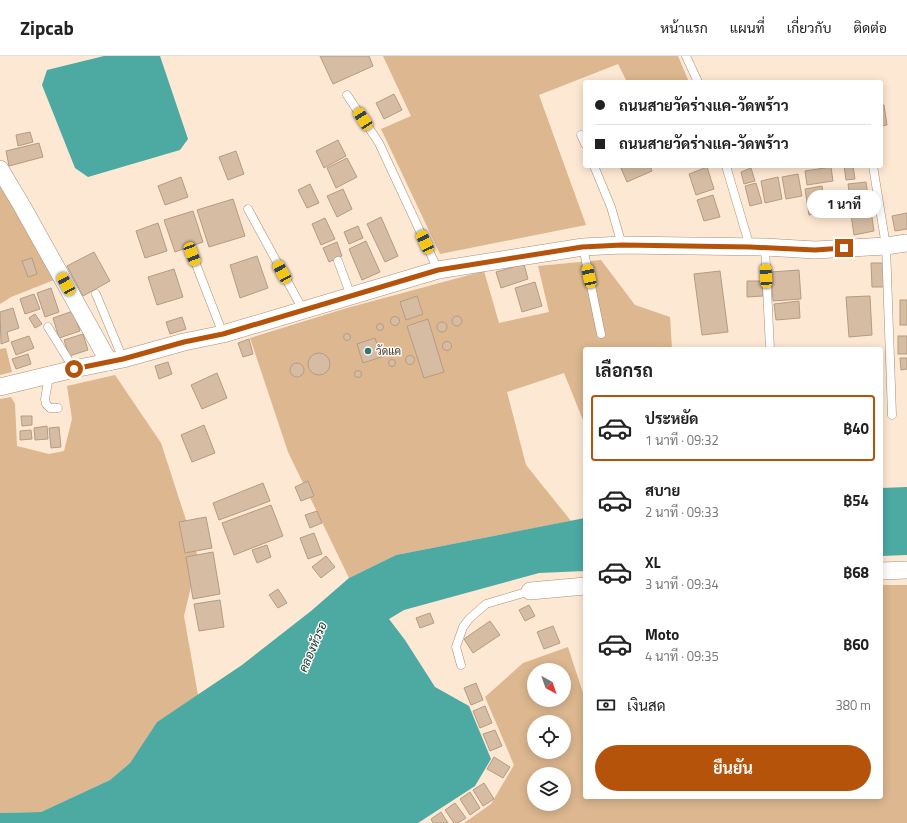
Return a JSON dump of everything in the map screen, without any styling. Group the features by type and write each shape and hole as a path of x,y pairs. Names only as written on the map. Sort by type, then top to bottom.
{"street":[{"path":"1,172 116,360"},
{"path":"0,387 116,360 184,342 223,334 438,270 582,247 622,245 757,247 815,250 886,246 907,243"},
{"path":"883,570 907,570"},
{"path":"530,591 583,586"}],"lane":[{"path":"686,56 697,80"},
{"path":"347,95 379,144 438,270"},
{"path":"581,135 583,140"},
{"path":"595,168 611,207 622,245"},
{"path":"727,168 757,247 770,347"},
{"path":"873,168 886,246 892,415"},
{"path":"248,209 303,310"},
{"path":"582,247 601,334"},
{"path":"192,254 223,334"},
{"path":"338,261 351,296"},
{"path":"96,294 116,360"},
{"path":"48,327 74,369"},
{"path":"48,376 45,399 46,404 50,408 58,408"},
{"path":"461,664 456,647 463,627 469,619 486,604 530,591"}],"shaded area":[{"path":"383,56 678,56 688,80 626,80 618,64 539,95 586,225 440,254 381,129 411,116"},
{"path":"0,182 54,280 11,297 0,304"},
{"path":"601,260 635,305 670,317 672,347 583,347 583,420 564,373 507,392 526,465 571,521 396,555 349,578 288,452 250,338 347,308 484,271 499,323 549,312 538,266"},
{"path":"6,348 12,372 0,375 0,349"},
{"path":"115,375 161,443 198,557 184,616 198,695 157,722 130,763 110,780 41,812 0,813 0,399 11,397 15,404 17,446 49,454 64,451 72,419 67,386"},
{"path":"883,585 907,585 907,823 464,823 491,804 514,765 485,697 523,663 568,647 583,693 583,799 883,799"}],"water":[{"path":"104,56 160,56 188,139 180,150 88,177 75,168 42,85 47,70"},
{"path":"907,487 907,555 883,556 883,488"},
{"name":"คลองหัวรอ","path":"583,518 583,571 539,573 404,610 389,619 405,640 435,687 469,706 491,759 475,786 418,823 0,823 0,813 41,812 110,780 130,763 157,722 242,665 311,611 349,578 396,555"}],"building":[{"path":"320,56 369,56 373,66 333,84"},
{"path":"394,94 402,110 384,119 376,103"},
{"path":"883,105 884,105 887,125 883,126"},
{"path":"30,132 33,142 18,146 16,135"},
{"path":"338,140 346,156 324,168 316,151"},
{"path":"39,143 43,157 9,166 6,151"},
{"path":"236,151 244,174 228,180 219,157"},
{"path":"347,158 357,177 336,188 327,168"},
{"path":"621,168 651,168 652,171 627,182"},
{"path":"707,168 714,189 696,195 689,174"},
{"path":"751,168 755,181 744,184 741,172"},
{"path":"831,168 833,181 807,185 805,171"},
{"path":"844,168 853,168 855,179 846,180"},
{"path":"798,174 802,196 786,199 782,177"},
{"path":"181,177 188,197 165,205 158,186"},
{"path":"778,177 782,199 765,203 761,181"},
{"path":"866,182 868,195 850,198 848,184"},
{"path":"756,183 762,203 750,206 745,186"},
{"path":"310,184 319,203 307,208 298,190"},
{"path":"822,186 826,212 809,215 805,189"},
{"path":"343,189 352,209 337,217 327,196"},
{"path":"713,195 720,217 704,221 697,200"},
{"path":"869,198 874,231 854,235 849,202"},
{"path":"233,199 245,236 209,247 197,210"},
{"path":"193,211 203,242 175,252 164,220"},
{"path":"907,213 907,229 895,231 892,216"},
{"path":"381,217 398,256 385,262 367,224"},
{"path":"325,218 335,239 321,245 312,224"},
{"path":"158,223 167,251 145,258 136,231"},
{"path":"358,226 363,238 349,244 344,232"},
{"path":"366,241 380,272 362,280 349,249"},
{"path":"337,242 342,256 329,262 323,248"},
{"path":"94,252 110,281 83,296 67,266"},
{"path":"257,256 268,288 240,298 230,265"},
{"path":"32,258 37,274 28,277 22,261"},
{"path":"871,263 883,263 884,287 872,287"},
{"path":"524,264 528,279 501,288 496,272"},
{"path":"174,269 183,297 157,305 148,277"},
{"path":"799,270 801,299 773,301 771,272"},
{"path":"720,271 728,332 702,335 694,274"},
{"path":"747,281 763,281 763,296 747,297"},
{"path":"535,282 542,306 522,312 515,288"},
{"path":"51,288 59,312 45,317 37,293"},
{"path":"34,294 40,309 25,314 20,299"},
{"path":"417,296 423,314 406,320 400,302"},
{"path":"870,296 872,335 849,337 846,297"},
{"path":"900,300 907,300 907,325 900,325"},
{"path":"799,301 800,318 776,320 774,304"},
{"path":"13,308 19,328 7,332 9,341 1,344 0,312"},
{"path":"73,311 80,331 59,338 53,318"},
{"path":"35,314 42,324 35,328 29,318"},
{"path":"455,316 459,316 461,317 461,325 455,326 452,323 452,319"},
{"path":"182,317 186,329 170,334 166,322"},
{"path":"393,317 397,317 399,321 397,325 393,325 391,323 391,319"},
{"path":"428,319 444,372 424,378 407,326"},
{"path":"440,322 444,322 446,323 446,331 440,332 437,329 437,325"},
{"path":"380,324 383,327 380,330 377,327"},
{"path":"83,334 88,350 69,356 64,340"},
{"path":"347,334 350,337 347,340 344,337"},
{"path":"29,336 34,348 16,355 11,342"},
{"path":"898,336 907,336 907,354 898,354"},
{"path":"375,338 381,357 363,363 357,344"},
{"path":"249,339 253,354 243,357 238,343"},
{"path":"445,342 449,342 451,346 449,350 445,350 443,348 443,344"},
{"path":"319,353 327,356 330,364 327,372 319,375 311,372 308,364 311,356"},
{"path":"28,354 31,364 16,369 12,359"},
{"path":"408,356 412,356 414,360 412,364 408,364 406,362 406,358"},
{"path":"900,358 907,358 907,369 901,370"},
{"path":"392,360 395,363 392,366 389,363"},
{"path":"168,362 172,374 159,379 155,366"},
{"path":"294,363 300,363 304,367 304,373 300,377 294,377 290,373 290,367"},
{"path":"358,371 361,374 358,377 355,374"},
{"path":"217,373 227,398 202,409 191,385"},
{"path":"21,416 32,416 32,425 22,426"},
{"path":"204,425 215,453 192,462 181,435"},
{"path":"47,426 48,439 35,440 34,428"},
{"path":"59,427 61,447 51,448 49,428"},
{"path":"31,430 32,439 20,440 20,431"},
{"path":"308,481 314,496 301,501 295,487"},
{"path":"263,483 270,501 219,520 213,503"},
{"path":"271,505 283,536 234,555 222,523"},
{"path":"317,511 322,523 310,528 305,515"},
{"path":"206,517 212,548 185,553 179,522"},
{"path":"314,533 322,554 308,559 300,538"},
{"path":"267,545 271,557 257,563 252,550"},
{"path":"213,552 220,594 193,599 186,557"},
{"path":"326,556 335,567 321,578 312,567"},
{"path":"278,589 287,603 278,608 269,595"},
{"path":"220,600 224,627 199,631 194,604"},
{"path":"529,605 535,616 525,621 519,610"},
{"path":"430,613 434,623 420,628 416,618"},
{"path":"490,621 500,635 473,653 464,639"},
{"path":"553,626 560,643 544,649 537,632"},
{"path":"476,683 483,700 471,705 464,688"},
{"path":"485,706 492,723 480,728 473,711"},
{"path":"495,730 502,746 490,751 483,734"},
{"path":"494,757 510,767 503,778 487,769"},
{"path":"484,783 494,799 483,806 473,790"},
{"path":"470,792 480,808 470,815 460,799"},
{"path":"455,803 466,818 458,823 454,823 445,810"},
{"path":"441,812 448,823 433,823 431,819"}],"place":[{"name":"วัดแค","path":"368,351"}],"route":[{"path":"74,369 123,359 184,342 223,334 438,270 582,247 622,245 750,247 815,250 844,248"}]}
